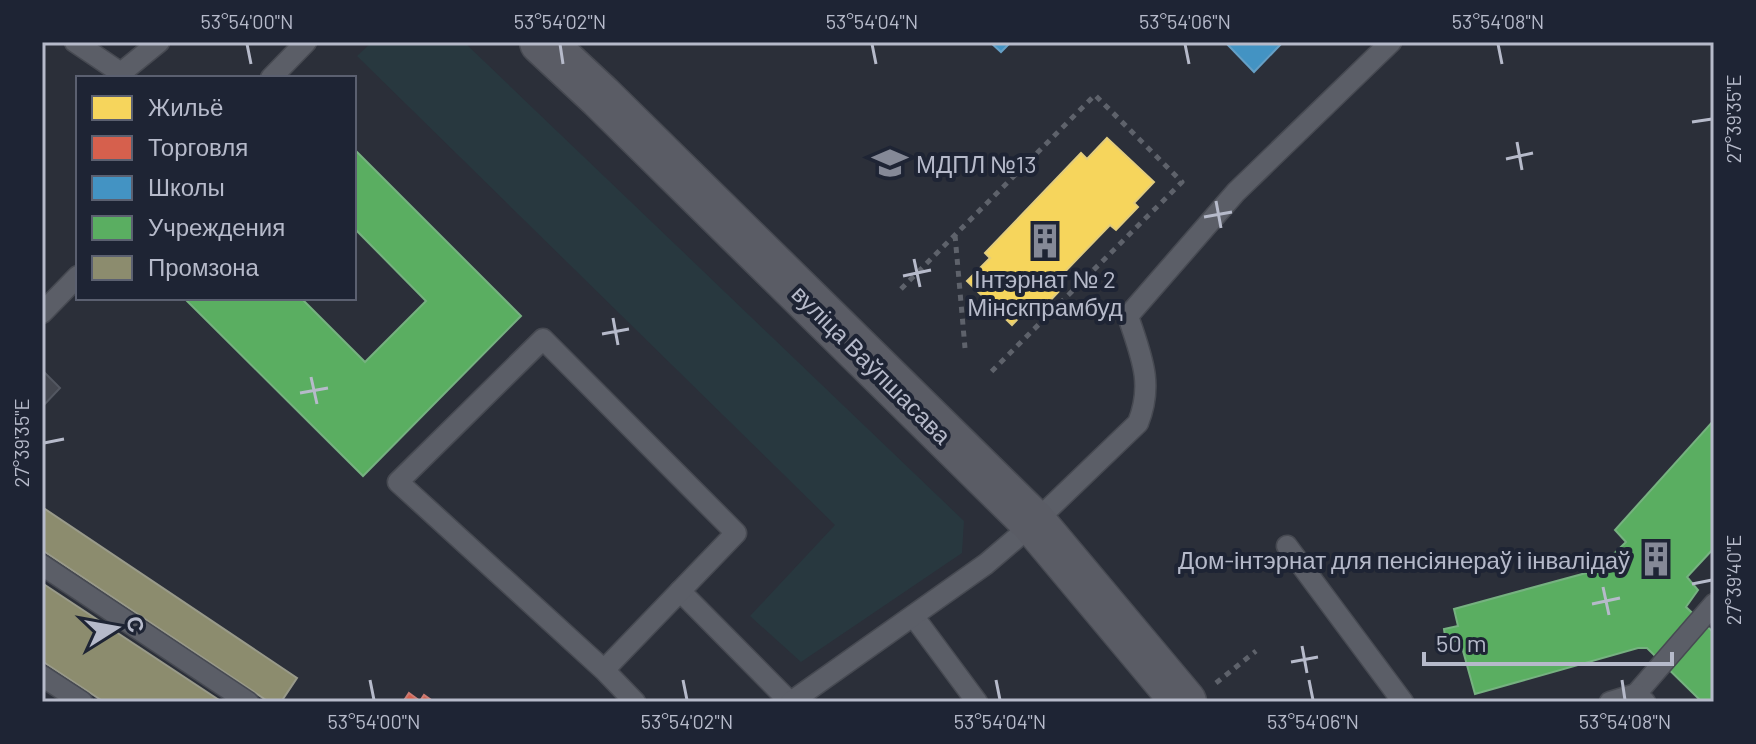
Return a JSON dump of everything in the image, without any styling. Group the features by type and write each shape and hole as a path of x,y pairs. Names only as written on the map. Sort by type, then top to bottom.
{"main road":[{"name":"вуліца Ваўпшасава","path":"542,42 1034,523 1199,694"}],"lane":[{"path":"75,42 121,73 158,42"},
{"path":"273,76 306,42"},
{"path":"680,591 791,702 986,564 1034,523 1138,423 1147,401 1144,365 1128,316 1236,192 1391,42"},
{"path":"42,313 76,278"},
{"path":"604,670 736,533 543,339 398,482 635,702"},
{"path":"1287,546 1403,702"},
{"path":"42,565 248,702"},
{"path":"1610,702 1640,698 1714,604"},
{"path":"914,617 977,702"},
{"path":"42,676 82,702"}],"path":[{"path":"901,289 1095,95 1182,182 991,372"},
{"path":"955,235 965,348"},
{"path":"1199,694 1256,651"}],"shaded area":[{"path":"372,42 464,42 964,521 962,553 801,662 750,616 835,525 357,56"}],"building: Жильё":[{"name":"Інтэрнат № 2 Мінскпрамбуд","path":"1107,138 1154,182 1134,203 1138,207 1116,230 1110,225 1055,282 1062,288 1043,308 1035,301 1012,325 967,281 990,258 985,253 1081,153 1087,159"}],"building: Торговля":[{"path":"409,693 420,701 424,695 434,702 403,702"}],"building: Школы":[{"path":"990,42 1011,42 1001,52"},
{"path":"1225,42 1283,42 1254,72"}],"building: Учреждения":[{"path":"356,151 521,316 363,476 186,300 303,300 365,362 426,301 356,230"},
{"name":"Дом-інтэрнат для пенсіянераў і інвалідаў","path":"1714,420 1714,548 1687,577 1698,590 1686,607 1714,633 1714,702 1702,702 1647,648 1475,694 1460,640 1446,643 1444,629 1458,626 1454,609 1597,570 1626,542 1615,530"}],"building: Промзона":[{"path":"42,507 297,678 281,702 269,702 42,550"},
{"path":"42,583 222,702 104,702 42,661"}],"building: Прочее":[{"path":"42,370 60,388 42,407"}],"place":[{"name":"МДПЛ №13","path":"890,163"},
{"name":"Інтэрнат № 2 Мінскпрамбуд","path":"1045,241"},
{"name":"Дом-інтэрнат для пенсіянераў і інвалідаў","path":"1656,559"}]}
